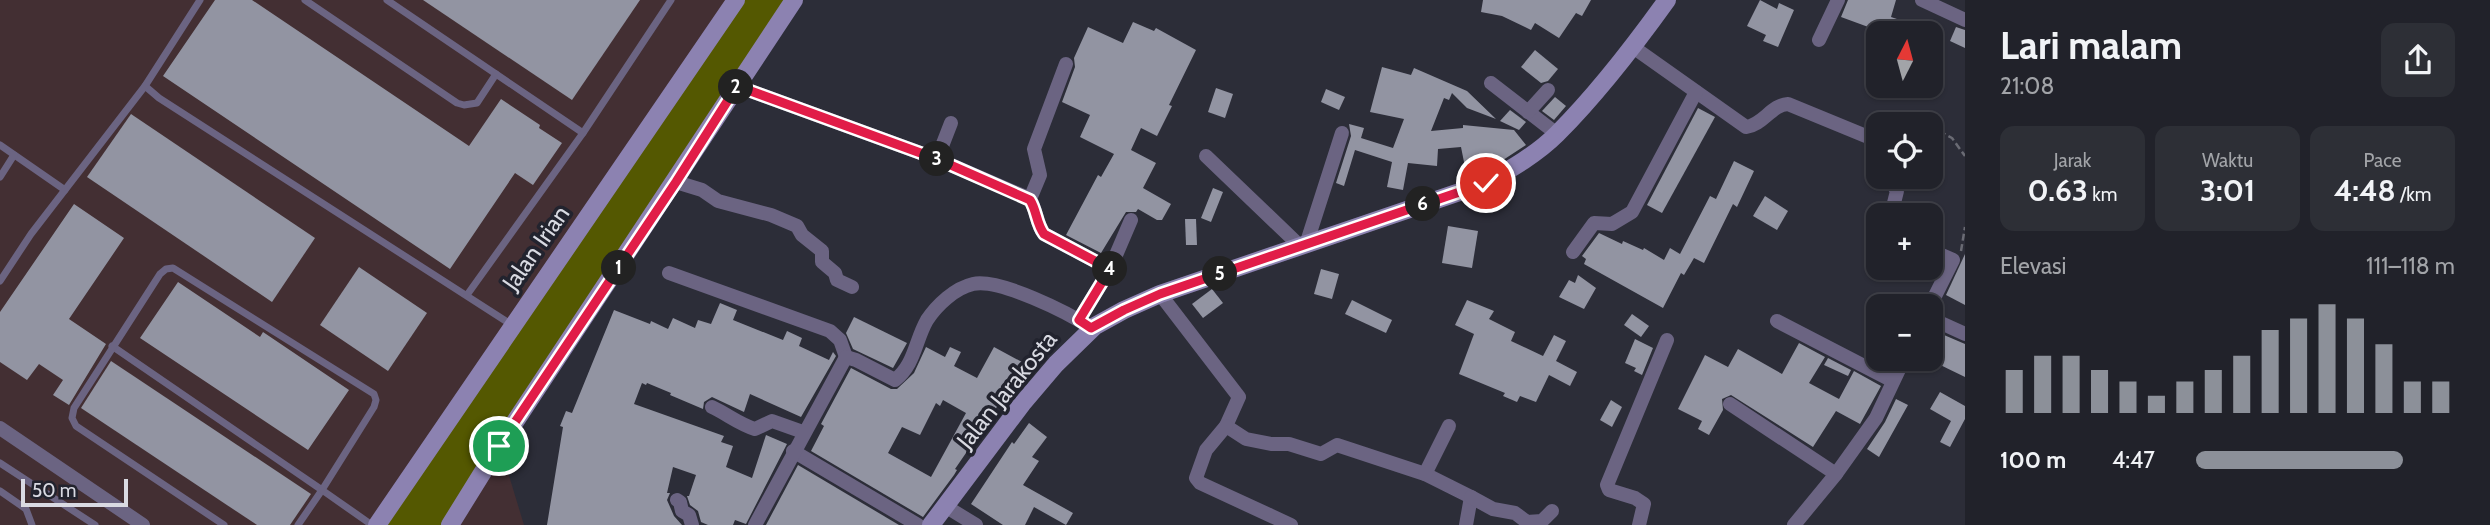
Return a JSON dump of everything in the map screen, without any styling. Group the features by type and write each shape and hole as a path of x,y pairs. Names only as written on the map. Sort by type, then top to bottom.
{"street":[{"name":"Jalan Irian","path":"375,525 736,0"},
{"path":"450,525 499,446 794,0"},
{"name":"Jalan Jarakosta","path":"931,525 1085,324 1160,294 1486,183 1516,166 1557,134 1633,47 1667,0"},
{"path":"1819,40 1838,0"},
{"path":"1922,0 1965,20"},
{"path":"1633,47 1746,127 1753,125 1780,104 1788,104 1866,136"},
{"path":"1030,200 1040,175 1034,149 1066,64"},
{"path":"1491,83 1557,134"},
{"path":"737,86 937,159 1030,200 1036,208 1038,225 1044,234 1110,269"},
{"path":"1528,112 1548,90"},
{"path":"1573,252 1594,223 1612,224 1632,212 1696,92"},
{"path":"937,159 951,123"},
{"path":"1206,156 1303,246 1342,133"},
{"path":"676,182 702,190 718,201 771,215 797,226 806,240 821,251 822,262 835,273 837,281 852,287"},
{"path":"846,357 895,380 908,368 918,337 934,311 950,296 972,284 989,283 1014,291 1085,324 1131,220"},
{"path":"1936,294 1953,260 1943,256"},
{"path":"669,273 830,331 840,340 846,357 803,432 766,508 759,513 755,525"},
{"path":"1160,294 1239,397 1226,426 1206,450 1197,474 1198,480 1291,525"},
{"path":"1777,321 1893,382"},
{"path":"1943,324 1965,334"},
{"path":"1639,525 1644,504 1635,498 1609,490 1607,485 1667,340"},
{"path":"1794,525 1836,474 1876,418 1898,371"},
{"path":"1730,404 1836,474"},
{"path":"712,407 731,416 741,425 755,429 772,421 803,432"},
{"path":"1226,426 1246,439 1270,444 1289,444 1321,454 1337,445 1425,474 1493,509 1517,514 1527,522 1542,521 1552,511"},
{"path":"1425,474 1449,426"},
{"path":"0,428 144,525"},
{"path":"793,451 918,525"},
{"path":"1466,525 1471,497"},
{"path":"677,500 682,511 689,515 692,525"},
{"path":"945,506 976,525"}],"lane":[{"path":"0,281 65,190 145,86 201,0"},
{"path":"305,0 457,103 477,103 496,74"},
{"path":"387,0 583,133"},
{"path":"467,295 583,133 671,0"},
{"path":"145,86 159,98 512,326"},
{"path":"0,145 65,190"},
{"path":"0,177 14,155"},
{"path":"224,525 76,426 72,418 74,408 112,345 160,274 173,268 374,394 374,407 298,525"},
{"path":"112,345 375,525"},
{"path":"0,463 96,525"},
{"path":"0,491 26,509 32,525"}],"path":[{"path":"1943,133 1952,138 1965,156"},
{"path":"1953,260 1963,248 1965,227"}],"shaded area":[{"path":"0,0 802,0 500,446 524,525 0,525"},
{"path":"736,0 794,0 450,525 377,525"}],"building":[{"path":"215,0 252,0 469,146 501,99 562,143 533,185 515,173 450,269 163,76"},
{"path":"423,0 640,0 572,100"},
{"path":"1483,0 1591,0 1582,16 1576,13 1559,38 1535,23 1531,30 1502,16 1481,12"},
{"path":"1760,0 1777,9 1779,3 1794,10 1778,47 1763,41 1766,35 1747,26"},
{"path":"1848,0 1896,0 1891,17 1903,21 1866,21 1866,26 1841,17"},
{"path":"1133,22 1154,31 1156,28 1196,50 1157,136 1141,128 1131,150 1156,163 1143,188 1171,204 1162,220 1138,209 1136,212 1126,212 1101,253 1066,235 1098,175 1101,177 1114,154 1080,137 1090,115 1062,102 1075,67 1074,58 1088,27 1123,43"},
{"path":"1956,27 1965,30 1965,48 1950,41"},
{"path":"1535,50 1558,69 1548,81 1541,83 1521,67"},
{"path":"1382,67 1411,75 1414,68 1467,91 1496,119 1467,108 1452,93 1449,100 1444,98 1431,131 1463,128 1463,125 1514,130 1526,145 1500,162 1465,167 1461,147 1438,149 1437,166 1408,163 1403,190 1387,187 1392,162 1355,150 1344,186 1336,183 1351,136 1349,124 1364,128 1361,138 1393,148 1404,119 1370,112"},
{"path":"1216,88 1233,94 1225,118 1208,112"},
{"path":"1326,89 1345,97 1339,110 1321,102"},
{"path":"1555,97 1566,106 1554,120 1542,111"},
{"path":"1698,108 1715,117 1662,213 1647,205"},
{"path":"1510,110 1526,122 1519,130 1500,121"},
{"path":"131,114 315,238 272,302 87,177"},
{"path":"1734,161 1754,171 1737,207 1733,204 1704,263 1694,258 1684,275 1681,273 1663,308 1584,264 1586,259 1582,256 1599,233 1622,244 1623,241 1643,250 1644,248 1664,260 1670,248 1680,254 1710,196 1716,199"},
{"path":"1213,188 1223,192 1211,222 1201,218"},
{"path":"1765,196 1788,211 1777,230 1753,216"},
{"path":"74,204 124,238 69,319 106,344 69,405 53,395 63,380 39,364 27,380 0,362 0,312"},
{"path":"1185,219 1196,219 1197,245 1186,245"},
{"path":"1448,226 1478,231 1472,268 1442,263"},
{"path":"1965,254 1965,305 1946,295"},
{"path":"359,267 427,313 388,371 320,325"},
{"path":"1321,269 1339,274 1332,299 1314,294"},
{"path":"1578,275 1596,288 1584,309 1559,297 1569,280 1575,283"},
{"path":"178,282 260,337 263,332 349,390 308,450 140,338"},
{"path":"1212,289 1223,303 1203,318 1192,304"},
{"path":"1352,300 1392,320 1386,333 1345,314"},
{"path":"1467,300 1494,311 1489,319 1515,332 1511,341 1543,356 1554,335 1566,341 1556,361 1577,372 1570,386 1549,375 1536,402 1520,396 1517,402 1503,396 1505,393 1459,374 1474,334 1455,325"},
{"path":"720,303 737,310 733,320 783,340 787,331 802,338 799,346 829,360 833,352 836,356 801,417 750,394 744,412 712,397 704,402 703,409 670,395 671,393 642,383 634,404 724,436 721,442 733,446 726,467 752,478 766,435 787,444 746,524 735,520 733,525 708,525 701,522 698,511 690,505 687,496 696,475 673,467 667,500 674,516 682,525 547,525 563,427 560,426 566,411 572,413 614,310 668,329 673,318 695,328 698,320 711,324"},
{"path":"1632,314 1649,326 1641,337 1624,325"},
{"path":"854,317 907,343 893,368 853,349 846,333"},
{"path":"1943,335 1965,344 1965,377 1943,366"},
{"path":"1635,339 1653,348 1642,375 1634,371 1636,368 1625,363"},
{"path":"1799,343 1825,357 1809,383 1839,399 1854,371 1881,386 1860,424 1836,411 1813,447 1731,395 1722,399 1723,410 1709,435 1698,429 1702,421 1678,409 1705,355 1728,367 1738,349 1782,374"},
{"path":"926,347 945,357 950,347 961,352 954,366 977,378 994,347 1033,368 1028,377 1021,374 1015,388 1010,385 980,435 955,469 957,470 954,475 923,517 811,451 824,426 821,424 851,368 891,389 897,389 914,373","holes":["943,400 966,413 931,477 888,453 902,427 920,435 936,403 940,406"]},
{"path":"1828,358 1851,370 1848,376 1824,365"},
{"path":"111,361 311,494 290,525 257,525 81,408"},
{"path":"1940,392 1965,406 1965,419 1950,447 1940,442 1951,421 1930,409"},
{"path":"1896,399 1908,405 1879,457 1867,449"},
{"path":"1611,400 1622,407 1612,427 1600,420"},
{"path":"1029,423 1047,437 1032,457 1039,461 1023,485 1073,513 1066,525 1034,507 1025,525 1003,525 971,504 1012,442 1014,444"},
{"path":"798,465 899,525 766,525"}],"route":[{"path":"499,446 737,86 937,159 1030,200 1036,208 1038,225 1044,234 1110,269 1079,320 1091,328 1160,294 1486,183"}]}
